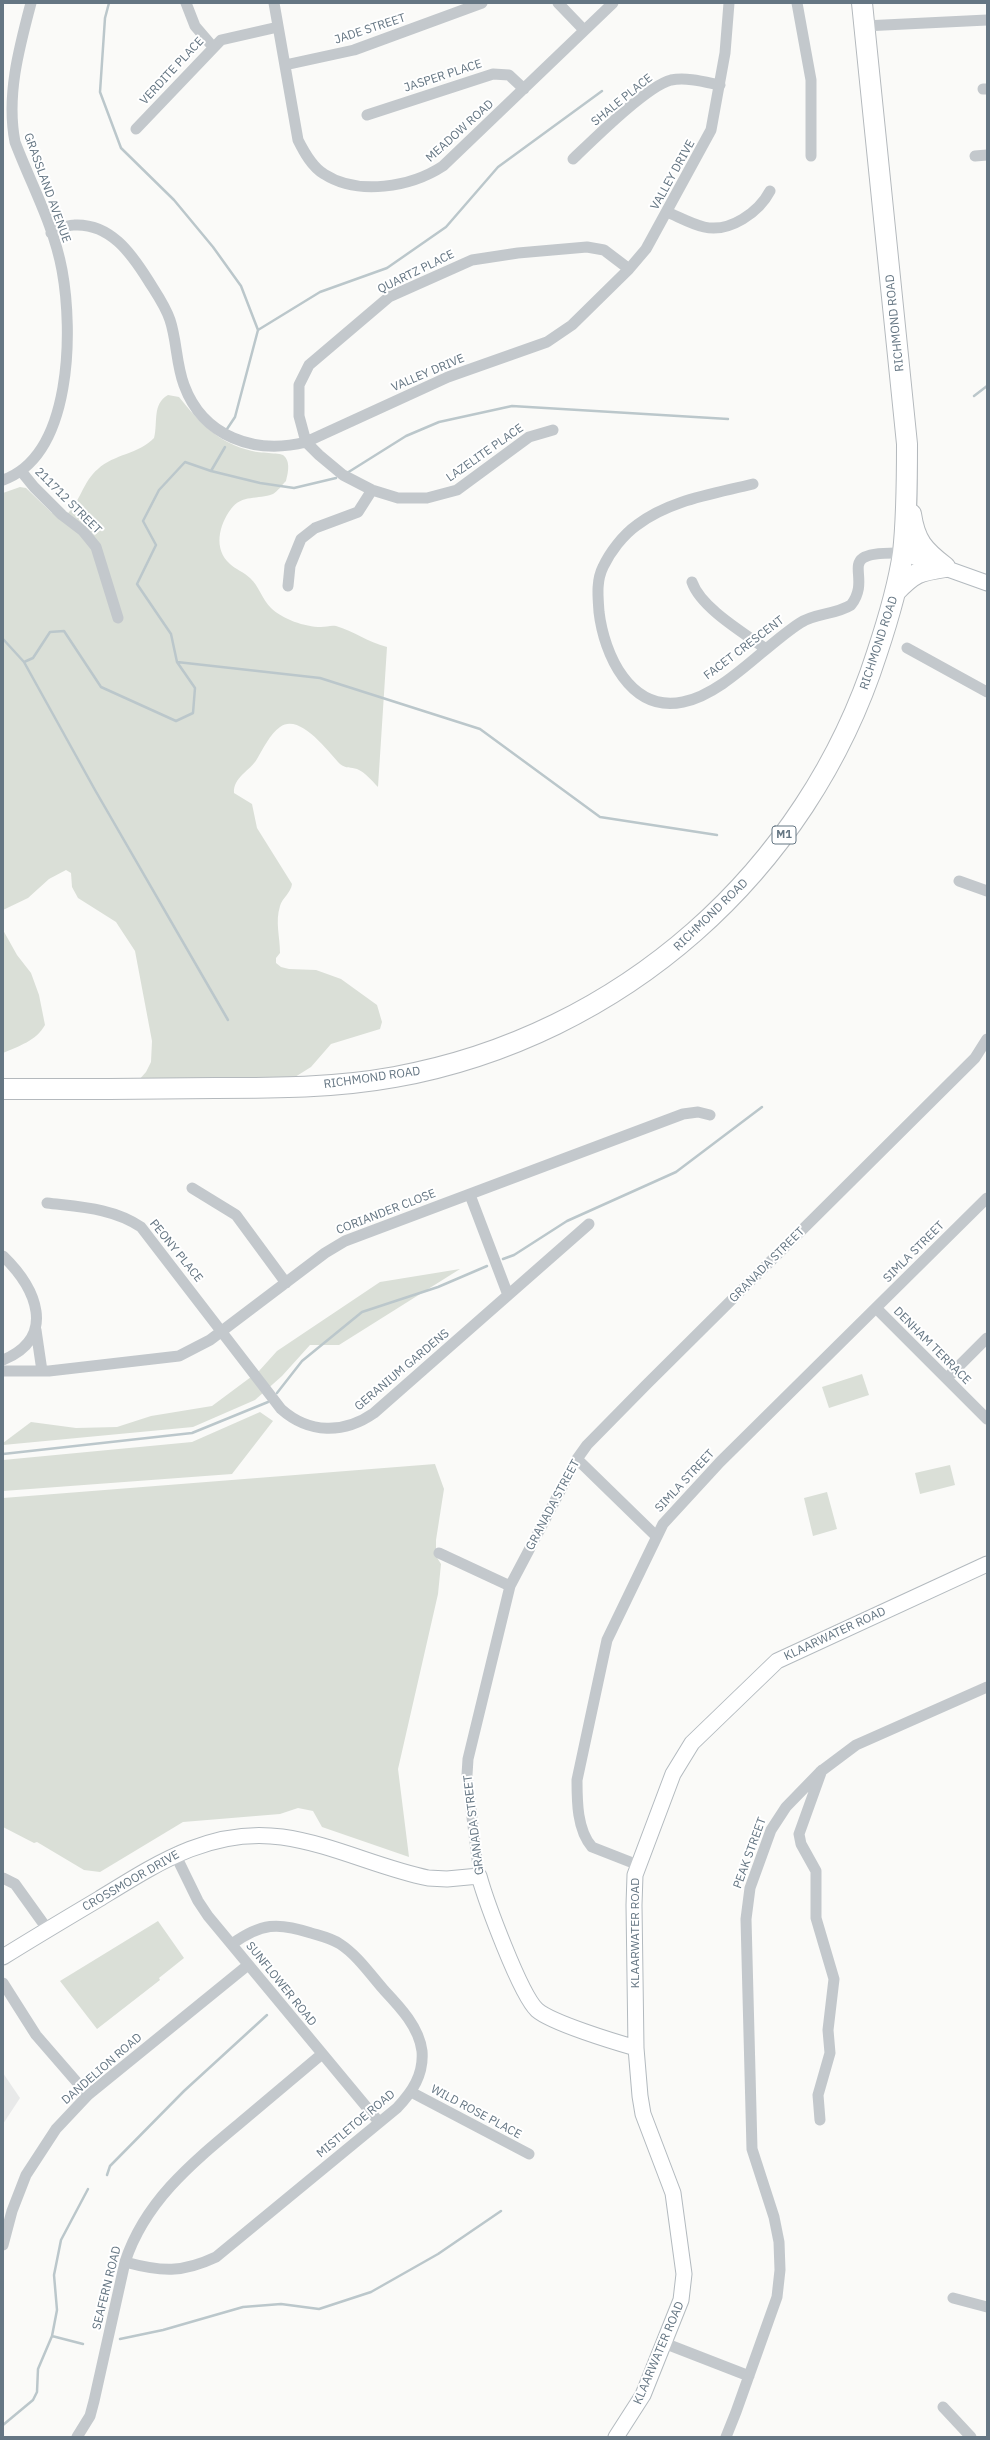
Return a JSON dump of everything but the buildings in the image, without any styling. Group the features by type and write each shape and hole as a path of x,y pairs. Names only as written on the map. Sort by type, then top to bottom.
{"highway":[{"name":"RICHMOND ROAD","path":"3,1089 309,1087 394,1078 458,1063 495,1050 564,1022 615,993 677,948 740,889 783,837 826,770 850,724 870,674 895,592 903,553 908,484 907,444 862,3"},
{"path":"908,484 914,532 925,550 945,566"},
{"path":"895,592 911,576 923,570 945,566"}],"street":[{"name":"GRASSLAND AVENUE","path":"3,480 21,471 41,449 50,434 61,405 63,388 66,308 62,270 51,233 15,142 12,129 12,94 17,61 31,3"},
{"path":"186,3 195,26 213,47"},
{"name":"MEADOW ROAD","path":"274,3 298,140 302,148 323,174 346,184 376,186 403,183 431,174 455,156 613,3"},
{"name":"JADE STREET","path":"286,65 354,50 482,3"},
{"path":"558,3 584,30"},
{"name":"VALLEY DRIVE","path":"51,233 74,225 94,228 116,238 127,249 164,306 170,319 184,384 195,408 220,431 244,442 261,446 288,446 306,442 448,377 547,342 572,325 629,269 646,249 709,135 715,115 720,85 728,30 729,3"},
{"path":"797,3 810,80 811,156"},
{"path":"864,26 987,20"},
{"name":"VERDITE PLACE","path":"136,129 213,47 226,38 278,27"},
{"name":"JASPER PLACE","path":"367,115 493,74 509,75 524,89"},
{"name":"SHALE PLACE","path":"573,159 655,87 672,80 686,79 720,85"},
{"path":"975,156 987,155"},
{"path":"667,212 704,227 723,226 738,221 758,208 770,191"},
{"name":"QUARTZ PLACE","path":"306,442 297,398 303,372 322,352 389,297 472,260 518,253 595,248 613,255 629,269"},
{"name":"LAZELITE PLACE","path":"306,442 343,475 372,490 398,498 415,499 448,494 457,490 529,437 553,430"},
{"name":"211712 STREET","path":"21,471 34,487 62,515 83,531 96,547 118,618"},
{"name":"FACET CRESCENT","path":"753,484 684,501 656,512 636,525 622,540 603,567 597,593 601,628 613,663 627,683 645,698 664,703 682,702 696,698 743,668 800,623 850,604 855,599 859,563 863,558 870,554 903,553"},
{"path":"288,586 290,566 302,539 315,528 358,512 372,490"},
{"path":"903,553 945,566 987,583"},
{"path":"692,582 700,596 728,621 766,649"},
{"path":"907,648 987,692"},
{"path":"960,881 987,891"},
{"name":"GRANADA STREET","path":"636,2048 607,2039 548,2016 537,2010 530,2001 494,1918 479,1876 468,1785 468,1760 510,1586 577,1459 587,1445 975,1058 986,1043"},
{"name":"CORIANDER CLOSE","path":"3,1371 42,1371 179,1356 202,1346 339,1244 683,1114 698,1112 710,1115"},
{"path":"192,1188 236,1215 286,1283"},
{"path":"470,1194 508,1295"},
{"name":"SIMLA STREET","path":"638,1865 592,1847 588,1842 584,1834 577,1800 577,1780 607,1640 656,1536 670,1514 720,1462 987,1198"},
{"name":"PEONY PLACE","path":"47,1203 121,1215 141,1227 223,1330"},
{"name":"GERANIUM GARDENS","path":"223,1330 274,1401 289,1416 315,1428 340,1429 364,1420 374,1412 589,1224"},
{"path":"3,1256 30,1290 36,1312 36,1330 42,1371"},
{"name":"DENHAM TERRACE","path":"876,1308 987,1419"},
{"path":"3,1360 20,1350 31,1340 36,1330"},
{"path":"947,1378 987,1338"},
{"path":"577,1459 656,1536"},
{"path":"439,1553 510,1586"},
{"name":"KLAARWATER ROAD","path":"616,2437 643,2395 681,2300 684,2274 674,2193 643,2114 636,2048 634,1889 638,1865 673,1774 682,1757 692,1743 768,1668 793,1652 987,1564"},
{"name":"PEAK STREET","path":"726,2437 777,2297 780,2270 779,2242 774,2217 752,2150 747,1902 771,1830 778,1817 822,1770 856,1745 987,1687"},
{"path":"820,2120 818,2095 830,2053 828,2030 834,1979 816,1918 816,1871 801,1844 799,1834 822,1770"},
{"name":"CROSSMOOR DRIVE","path":"3,1957 175,1854 218,1841 253,1837 281,1837 315,1844 428,1878 447,1879 479,1876"},
{"name":"SUNFLOWER ROAD","path":"175,1854 198,1901 248,1965 379,2122"},
{"path":"3,1878 15,1884 48,1930"},
{"name":"MISTLETOE ROAD","path":"125,2262 170,2270 195,2267 216,2257 397,2108 411,2092 422,2066 422,2053 417,2034 387,1994 347,1949 328,1938 290,1926 278,1925 254,1930 232,1944"},
{"name":"DANDELION ROAD","path":"3,2245 12,2211 26,2174 56,2129 88,2095 248,1965"},
{"path":"3,1983 36,2035 88,2095"},
{"path":"607,2039 626,2036 636,2021"},
{"name":"SEAFERN ROAD","path":"77,2437 90,2416 125,2262 132,2242 152,2209 166,2189 188,2166 322,2054"},
{"name":"WILD ROSE PLACE","path":"411,2092 529,2154"},
{"path":"953,2298 987,2307"},
{"path":"664,2343 749,2376"},
{"path":"943,2407 971,2437"}],"shaded area":[{"path":"168,395 179,397 202,423 229,443 252,451 283,455 287,460 288,474 286,481 277,491 267,496 240,501 235,504 227,515 223,522 220,537 221,551 225,558 232,566 250,578 256,585 265,601 281,616 308,626 336,626 387,647 378,787 360,770 344,767 340,764 305,729 296,725 288,724 276,730 257,759 239,778 234,787 234,793 252,804 257,828 292,884 290,890 281,903 279,912 278,923 280,953 276,958 276,963 281,967 289,969 316,970 341,979 377,1005 382,1022 380,1029 331,1044 311,1067 295,1077 138,1081 146,1072 151,1062 152,1041 135,951 116,922 78,898 72,887 71,873 66,870 49,879 28,898 3,910 3,493 20,487 26,488 52,513 66,515 75,504 93,474 98,469 111,460 134,451 154,438 156,414 160,403"},
{"path":"3,930 17,955 31,973 39,995 45,1025 32,1039 3,1053"},
{"path":"460,1269 339,1345 310,1345 282,1376 255,1400 193,1427 3,1445 3,1443 31,1422 76,1428 117,1427 151,1416 212,1406 259,1371 277,1351 380,1282"},
{"path":"862,1374 869,1395 829,1408 822,1387"},
{"path":"260,1412 273,1421 232,1474 3,1491 3,1460 192,1442"},
{"path":"435,1464 444,1489 436,1540 436,1556 441,1564 438,1594 398,1769 409,1857 322,1827 313,1811 298,1808 280,1814 183,1822 100,1872 84,1870 37,1842 34,1843 3,1827 3,1498"},
{"path":"950,1465 955,1485 920,1494 915,1473"},
{"path":"827,1492 837,1529 813,1536 804,1498"},
{"path":"158,1921 184,1958 159,1978 160,1980 97,2029 60,1981"},
{"path":"3,2073 20,2098 3,2124"}],"waterway":[{"path":"109,3 105,18 100,92 121,148 174,200 213,247 241,286 258,330 235,417 227,429"},
{"path":"258,330 320,292 387,268 446,227 498,167 602,91"},
{"path":"974,396 987,386"},
{"path":"347,473 406,436 439,422 512,406 728,419"},
{"path":"3,639 24,662 33,658 50,632 64,631 101,687 176,721 193,713 195,688 177,662 171,634 137,584 156,545 143,521 159,490 185,462 211,471 225,447"},
{"path":"211,471 260,483 294,488 336,478"},
{"path":"24,662 95,790 228,1020"},
{"path":"177,662 320,678 480,729 600,817 717,835"},
{"path":"503,1259 514,1255 567,1221 676,1172 762,1107"},
{"path":"277,1393 302,1361 362,1312 438,1287 487,1266"},
{"path":"3,1454 192,1433 268,1402"},
{"path":"107,2175 110,2166 184,2091 267,2015"},
{"path":"3,2425 33,2400 37,2392 38,2369 52,2336 57,2310 54,2275 61,2240 88,2189"},
{"path":"120,2339 163,2330 243,2307 281,2304 319,2309 371,2292 438,2254 501,2211"},
{"path":"52,2336 83,2344"}]}
